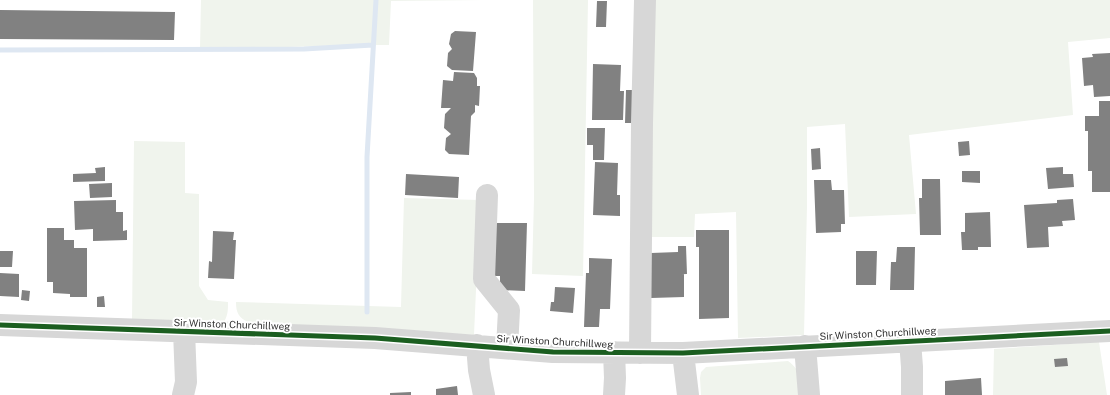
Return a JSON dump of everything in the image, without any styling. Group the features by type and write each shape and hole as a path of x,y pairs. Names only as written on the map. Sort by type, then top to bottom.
{"street":[{"path":"640,353 645,0"},
{"path":"488,195 484,279 509,310 507,348"},
{"name":"Sir Winston Churchillweg","path":"0,325 375,338 553,352 640,353 684,353 910,340 1110,331"},
{"path":"183,395 186,382 184,331"},
{"path":"910,340 912,395"},
{"path":"477,346 479,370 484,395"},
{"path":"805,346 809,395"},
{"path":"614,352 614,395"},
{"path":"684,353 688,395"}],"shaded area":[{"path":"201,0 485,0 391,1 389,45 200,49"},
{"path":"533,0 588,0 583,276 532,274 534,198"},
{"path":"644,0 1110,0 1110,38 1068,42 1073,115 909,135 916,214 849,217 845,124 807,127 804,335 738,338 736,212 695,214 694,237 649,237"},
{"path":"134,141 185,142 185,193 199,194 199,286 208,300 228,302 228,312 224,322 132,320"},
{"path":"404,198 480,200 474,335 249,323 239,315 236,302 401,307"},
{"path":"1099,342 1107,395 993,395 994,349"},
{"path":"788,361 796,368 798,372 800,395 701,395 701,372 706,367"}],"building":[{"path":"597,1 607,1 606,27 596,27"},
{"path":"0,10 175,12 174,40 0,39"},
{"path":"455,31 476,32 473,71 452,70 447,66 448,53 452,49 449,44 451,34"},
{"path":"1110,53 1110,96 1094,97 1093,85 1084,86 1082,58 1093,57 1092,54"},
{"path":"593,64 621,65 620,91 624,91 623,120 592,120"},
{"path":"454,72 474,73 477,78 477,86 480,86 479,106 475,105 475,112 471,116 469,155 449,154 445,150 446,138 451,134 444,128 445,114 451,108 441,108 443,80 453,81"},
{"path":"626,90 636,90 635,123 625,123"},
{"path":"1099,101 1110,101 1110,192 1092,192 1092,171 1088,171 1088,131 1085,131 1085,116 1099,116"},
{"path":"587,128 605,128 604,160 593,160 593,145 587,145"},
{"path":"969,141 970,155 959,156 958,142"},
{"path":"820,148 821,169 812,170 811,149"},
{"path":"595,162 618,163 617,195 620,195 620,216 593,215"},
{"path":"105,167 105,181 73,182 73,174 96,173 95,168"},
{"path":"1063,167 1063,174 1073,174 1074,187 1048,189 1046,168"},
{"path":"962,171 980,171 980,183 962,182"},
{"path":"406,174 459,177 458,198 405,195"},
{"path":"922,179 940,179 941,235 920,235 919,198 922,198"},
{"path":"814,180 831,180 832,190 844,190 845,224 841,224 841,232 816,233"},
{"path":"112,183 112,197 90,198 89,184"},
{"path":"1073,199 1075,220 1062,221 1063,226 1048,227 1049,247 1027,248 1024,205 1057,203 1057,200"},
{"path":"116,200 116,212 123,212 123,231 127,230 127,240 93,241 93,229 75,230 74,201"},
{"path":"990,212 991,247 978,247 978,250 962,250 961,232 965,232 965,213"},
{"path":"495,223 527,223 525,291 500,290 500,276 493,276"},
{"path":"47,228 64,228 64,240 74,240 74,248 87,248 87,297 70,297 70,294 53,293 53,282 47,282"},
{"path":"696,230 729,230 729,318 699,319 699,247 696,247"},
{"path":"213,231 234,232 233,240 236,240 234,279 208,278 209,261 212,262"},
{"path":"678,246 686,246 687,274 684,274 684,297 651,298 651,253 678,252"},
{"path":"897,247 915,247 914,290 890,290 891,262 896,262"},
{"path":"0,251 13,251 12,267 0,267"},
{"path":"856,251 877,251 876,285 856,285"},
{"path":"589,258 612,259 610,309 600,309 599,327 584,327 586,273 589,273"},
{"path":"0,273 19,274 19,297 0,296"},
{"path":"555,287 575,288 573,313 550,311 551,302 554,302"},
{"path":"22,290 30,291 29,301 21,300"},
{"path":"104,296 105,307 97,307 97,297"},
{"path":"1067,358 1068,366 1055,367 1054,359"},
{"path":"981,378 982,395 945,395 945,381"},
{"path":"457,386 458,395 436,395 436,389"},
{"path":"411,392 411,395 390,395 390,393"}],"waterway":[{"path":"367,312 367,157 376,0"},
{"path":"0,50 304,49 373,45"}],"cycle path":[{"path":"0,325 375,338 553,352 683,353 1110,331"}]}
